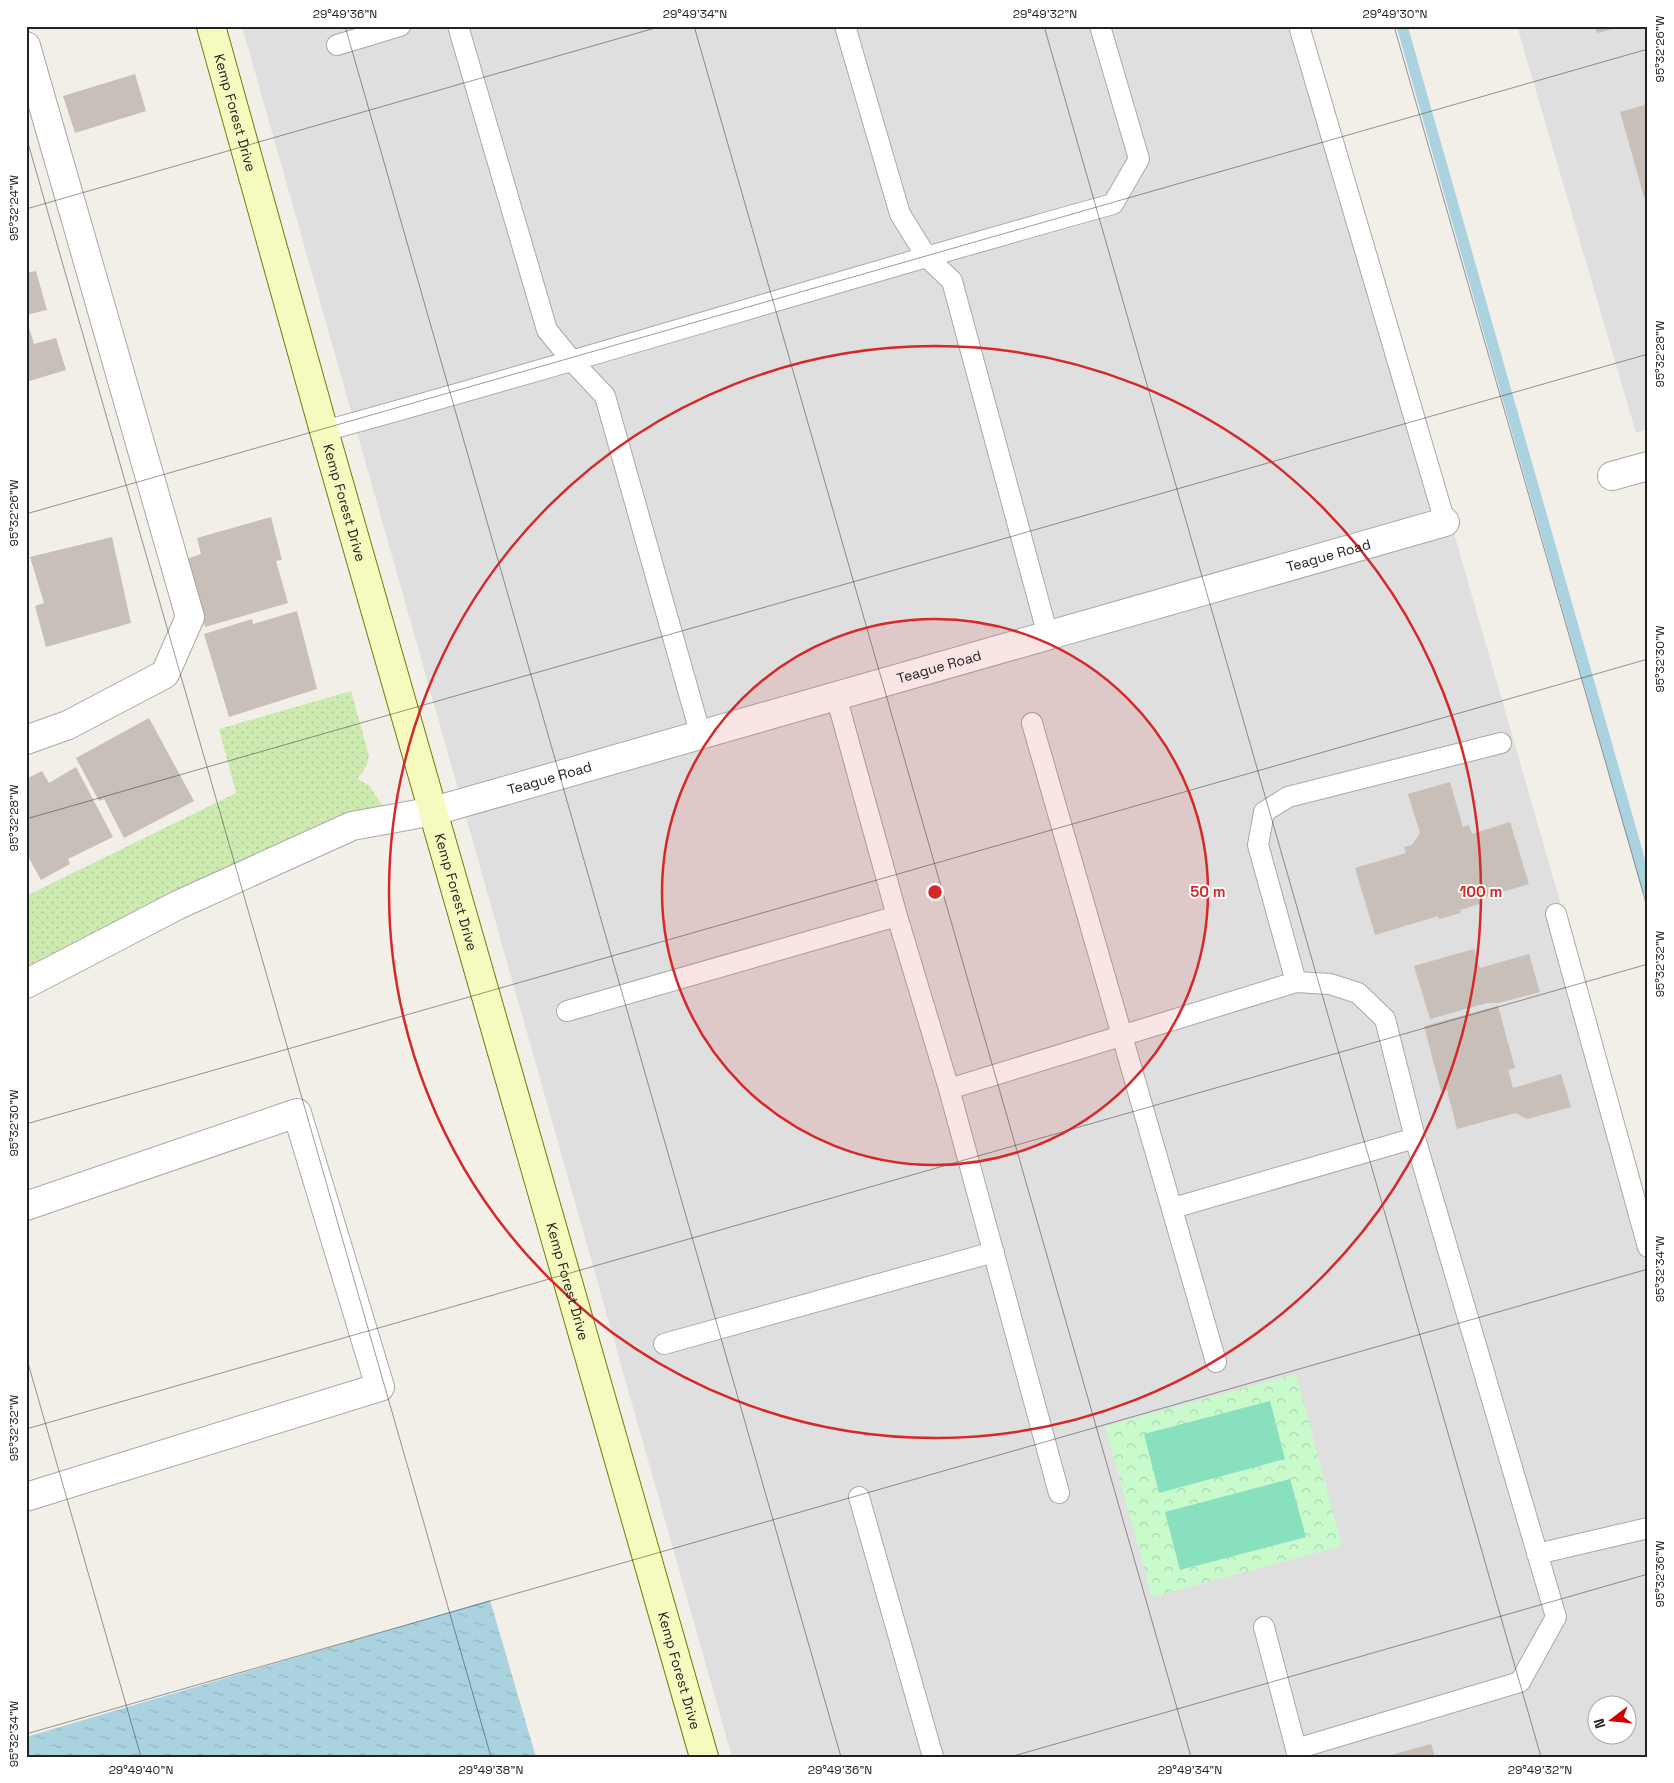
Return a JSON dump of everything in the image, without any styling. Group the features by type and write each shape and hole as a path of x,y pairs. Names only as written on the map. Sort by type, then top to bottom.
{"street":[{"name":"Kemp Forest Drive","path":"211,26 324,431 704,1757"},
{"path":"26,46 190,617 166,674 68,725 26,740"},
{"path":"1612,476 1648,466"},
{"name":"Teague Road","path":"26,984 178,905 352,826 434,811 1445,522"},
{"path":"26,1206 297,1113 380,1387 26,1497"}],"lane":[{"path":"336,45 400,26"},
{"path":"458,26 547,330 573,362 605,396 701,736"},
{"path":"845,26 900,214 926,256 952,282 1048,636"},
{"path":"324,431 573,362 926,256 1113,204 1139,159 1100,26"},
{"path":"1299,26 1445,522"},
{"path":"836,696 897,916 950,1089 1059,1494"},
{"path":"1032,723 1216,1362"},
{"path":"1296,982 1258,845 1264,812 1288,797 1501,743"},
{"path":"1556,914 1648,1247"},
{"path":"567,1011 897,916"},
{"path":"950,1089 1296,982 1330,984 1358,993 1386,1019 1415,1138 1556,1617 1520,1682 1297,1753 1264,1627"},
{"path":"1173,1208 1415,1138"},
{"path":"664,1344 994,1252"},
{"path":"859,1497 933,1757"},
{"path":"1537,1554 1648,1528"}],"shaded area":[{"path":"242,26 1308,26 1648,1207 1648,1757 732,1757"},
{"path":"1517,26 1648,26 1648,429 1636,433"}],"green space":[{"path":"351,691 369,756 365,769 357,779 369,785 391,819 26,984 26,896 236,793 219,729"},
{"path":"1296,1374 1342,1546 1152,1597 1105,1426"},
{"path":"1270,1401 1285,1459 1159,1493 1144,1434"},
{"path":"1290,1479 1306,1537 1180,1570 1165,1512"}],"water":[{"path":"490,1600 536,1757 26,1757 26,1737"}],"building":[{"path":"1595,26 1620,26 1620,27 1597,33"},
{"path":"135,74 146,111 75,133 63,96"},
{"path":"1648,104 1648,207 1647,207 1620,112"},
{"path":"36,271 47,310 26,315 26,273"},
{"path":"26,318 34,344 56,338 66,370 26,382"},
{"path":"271,517 282,560 276,561 288,603 205,627 184,560 201,554 197,538"},
{"path":"112,537 131,623 46,647 35,606 44,603 30,557"},
{"path":"297,611 317,689 229,717 204,634 252,619 253,624"},
{"path":"149,718 194,801 124,838 104,799 99,801 76,758"},
{"path":"76,767 113,837 68,859 70,864 41,880 26,853 26,779 42,771 49,783"},
{"path":"1450,782 1463,827 1469,825 1472,834 1510,822 1529,884 1481,898 1483,903 1460,910 1461,913 1439,919 1438,916 1375,935 1355,868 1406,853 1404,847 1412,845 1420,833 1408,794"},
{"path":"1474,949 1480,968 1529,954 1540,992 1498,1003 1487,1003 1430,1019 1414,966"},
{"path":"1498,1006 1515,1068 1508,1070 1513,1088 1561,1074 1571,1107 1527,1119 1516,1113 1457,1129 1447,1090 1441,1091 1424,1026"},
{"path":"1431,1744 1435,1757 1387,1757 1387,1756"}],"waterway":[{"path":"1402,26 1648,890"}]}
